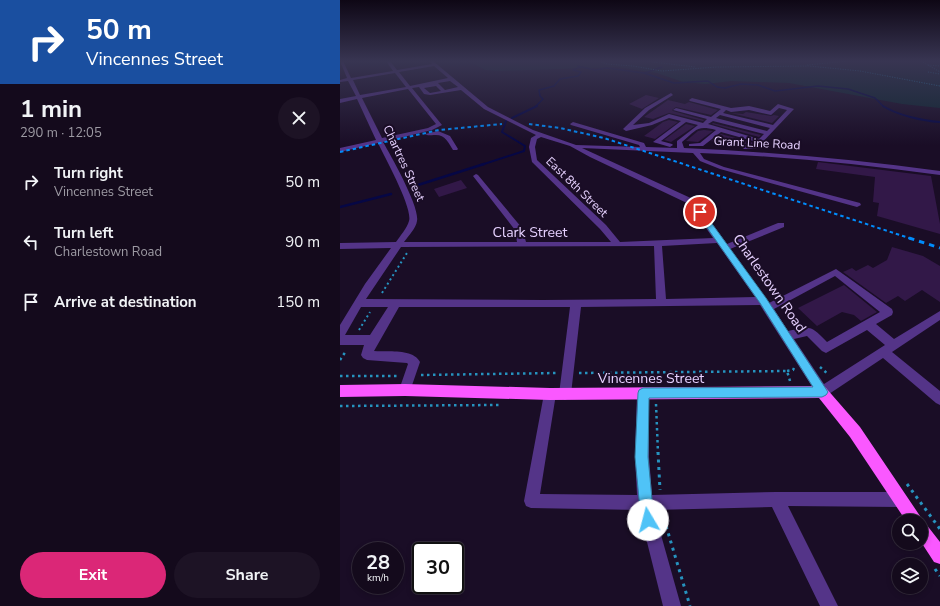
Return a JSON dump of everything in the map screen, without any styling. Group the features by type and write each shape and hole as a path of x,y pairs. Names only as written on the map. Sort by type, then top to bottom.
{"main road":[{"name":"Vincennes Street","path":"340,391 405,390 565,394 643,398 822,392"},
{"name":"Charlestown Road","path":"822,392 855,432 910,514"},
{"path":"928,540 940,556"}],"street":[{"name":"Chartres Street","path":"340,334 359,303 412,225 414,218 381,143 355,89"},
{"path":"340,101 398,89"},
{"path":"340,154 430,130 439,125 411,89"},
{"path":"444,91 454,89"},
{"path":"464,89 486,108 540,134"},
{"path":"615,137 647,109 671,94"},
{"path":"692,100 779,122"},
{"path":"686,104 774,127"},
{"path":"680,147 679,142 697,127 704,125 719,113 728,109 749,108 771,113 778,106 791,108 754,148 701,145 680,147 656,142 685,120"},
{"path":"676,110 768,133"},
{"path":"627,128 650,124 669,116 761,141"},
{"path":"573,124 642,144 643,149"},
{"path":"701,145 720,130"},
{"path":"340,150 434,133 442,133 448,137 455,149"},
{"name":"Charlestown Road","path":"540,134 572,145 592,156 689,200 694,204 787,336 822,392"},
{"name":"East 8th Street","path":"540,134 534,138 532,147 534,160 606,230 616,244"},
{"name":"Grant Line Road","path":"572,145 643,149 680,147 694,150 751,152 816,158 940,174"},
{"path":"694,150 702,160 722,168 857,205"},
{"path":"476,176 519,230 522,245"},
{"path":"725,248 781,225"},
{"name":"Clark Street","path":"340,246 616,244 719,240"},
{"path":"658,243 661,302"},
{"path":"359,303 661,302 765,304 836,272 888,312 826,348 809,331 787,336"},
{"path":"396,303 369,346 367,356 409,358 414,362 405,390"},
{"path":"565,394 576,303"},
{"path":"822,392 939,316"},
{"path":"868,324 888,348 940,399"},
{"path":"340,340 373,340"},
{"path":"550,394 530,502 645,503 776,499 886,498 900,500"},
{"path":"643,398 642,457 645,503 648,520 672,606"},
{"path":"776,499 829,606"}],"path":[{"path":"787,371 793,370 794,364"},
{"path":"643,398 662,403"}],"shaded area":[{"path":"823,89 940,89 940,108 902,104"}],"building":[{"path":"646,95 659,98 642,109 629,104"},
{"path":"668,100 685,104 689,102 718,110 711,115 676,107 672,110 704,120 703,121 669,113 653,119 644,117"},
{"path":"746,112 779,116 772,123 731,113 743,114"},
{"path":"669,120 678,122 655,139 644,136 663,122"},
{"path":"686,124 695,126 671,142 664,140"},
{"path":"712,124 761,135 759,137"},
{"path":"698,131 713,131 698,142 686,141"},
{"path":"721,134 754,143 743,144 727,139 721,144 711,141"},
{"path":"818,162 931,176 940,224 940,234 877,216 879,203 873,202 875,177 816,169"},
{"path":"461,180 467,188 439,197 434,189"},
{"path":"892,247 923,256 940,266 940,302 922,290 905,301 898,296 886,303 843,272 852,268 856,271 868,265 873,268 887,260"},
{"path":"844,285 877,312 861,321 854,315 842,312 817,326 798,308"}],"waterway":[{"path":"535,107 543,99 540,96 539,90 542,89"},
{"path":"770,89 775,91 790,89"},
{"path":"849,89 875,98 883,106"},
{"path":"883,106 910,117 940,122"},
{"path":"512,118 535,107"},
{"path":"481,165 524,151 525,146 502,132 506,121"},
{"path":"418,185 484,164"},
{"path":"340,207 391,194"}],"railway":[{"path":"340,152 439,130 502,124"},
{"path":"529,124 560,128 604,138 912,239"},
{"path":"909,238 940,248"}],"route":[{"path":"648,520 645,503 642,457 643,393 822,392 763,300 700,212"}]}
